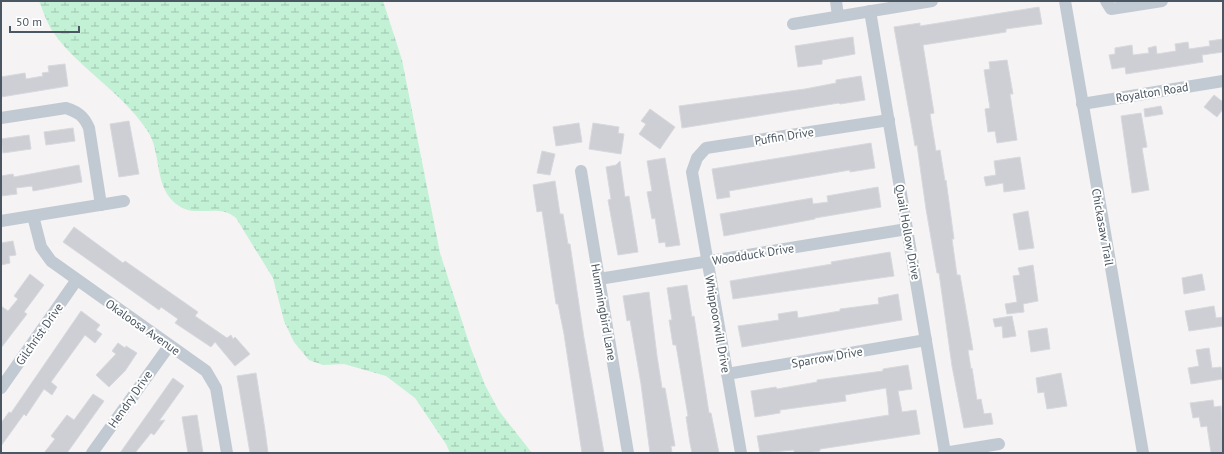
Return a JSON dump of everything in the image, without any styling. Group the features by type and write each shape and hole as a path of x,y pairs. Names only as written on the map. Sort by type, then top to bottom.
{"street":[{"path":"836,1 838,16"},
{"path":"793,24 932,1"},
{"name":"Chickasaw Trail","path":"1065,1 1143,453"},
{"path":"1106,1 1111,9 1162,1"},
{"name":"Quail Hollow Drive","path":"870,11 945,453"},
{"name":"Royalton Road","path":"1082,104 1223,80"},
{"path":"1,118 66,108 76,111 86,119 89,128 100,205"},
{"name":"Puffin Drive","path":"692,172 697,158 706,148 889,120"},
{"name":"Hummingbird Lane","path":"581,171 628,453"},
{"name":"Whippoorwill Drive","path":"692,172 741,453"},
{"path":"1,221 124,201"},
{"name":"Okaloosa Avenue","path":"33,216 41,247 51,261 76,281 206,371 216,388 227,453"},
{"name":"Woodduck Drive","path":"599,279 907,228"},
{"name":"Gilchrist Drive","path":"1,388 76,281"},
{"name":"Sparrow Drive","path":"727,374 926,340"},
{"name":"Hendry Drive","path":"92,453 168,346"},
{"path":"945,453 998,444"}],"green space":[{"path":"39,1 383,1 402,60 440,253 470,346 485,385 499,411 532,453 450,453 446,444 415,398 386,376 344,364 323,365 309,360 294,342 284,321 273,278 236,218 222,211 193,211 186,209 179,206 171,199 161,180 155,149 147,130 125,103 63,45 53,32"}],"building":[{"path":"1039,7 1042,24 1006,29 1006,32 923,45 934,113 930,114 936,151 940,150 945,181 946,180 957,275 960,275 973,350 968,350 971,369 972,368 977,400 981,399 984,414 991,413 993,424 964,428 952,366 939,273 937,273 926,209 917,145 915,146 894,27 920,23 920,26"},
{"path":"853,37 855,54 822,60 822,64 798,67 795,46"},
{"path":"1223,39 1223,52 1202,55 1203,62 1126,74 1125,67 1112,69 1109,55 1115,54 1115,48 1132,45 1133,55 1149,53 1148,48 1156,46 1157,54 1176,51 1175,44 1188,42 1189,49 1210,46 1209,41"},
{"path":"1007,60 1013,94 1010,94 1017,140 997,143 995,131 988,132 985,109 990,108 984,70 990,69 989,62"},
{"path":"65,64 68,86 1,97 1,77 25,73 26,79 43,76 42,73 49,72 48,66"},
{"path":"861,76 865,100 682,128 679,106 805,89 836,83 836,80"},
{"path":"1214,95 1223,102 1223,109 1217,117 1204,107"},
{"path":"1161,106 1163,114 1145,117 1144,109"},
{"path":"650,109 675,127 660,149 639,134 646,124 641,121"},
{"path":"1141,113 1147,147 1142,148 1149,190 1132,193 1121,116"},
{"path":"129,121 139,174 119,177 110,124"},
{"path":"579,123 582,142 556,146 553,127"},
{"path":"593,123 619,127 618,133 624,134 621,154 589,149"},
{"path":"73,128 75,141 46,145 44,132"},
{"path":"29,135 31,149 3,153 1,139"},
{"path":"871,143 875,168 850,172 850,170 729,191 730,197 717,199 712,169"},
{"path":"542,151 555,154 550,175 537,173"},
{"path":"1020,157 1025,189 1004,192 1003,183 986,186 984,177 996,175 994,161"},
{"path":"665,158 680,245 666,247 665,242 659,243 655,218 652,219 647,192 652,191 647,161"},
{"path":"620,161 625,197 629,196 638,252 618,255 608,200 611,199 606,167 616,165"},
{"path":"79,165 82,182 33,191 32,186 16,188 17,194 1,196 1,176 13,174 14,177"},
{"path":"555,181 560,214 563,214 568,244 570,244 584,338 604,453 582,453 564,334 558,304 556,304 542,211 537,212 533,185"},
{"path":"878,187 881,207 724,236 720,214 812,198 813,204 828,202 827,196"},
{"path":"1028,211 1034,248 1019,250 1013,214"},
{"path":"74,227 123,263 125,261 198,312 195,316 227,338 231,335 233,339 235,337 250,354 235,366 215,342 211,347 175,323 178,319 161,307 159,310 63,242"},
{"path":"13,241 16,255 9,256 10,263 1,265 1,243"},
{"path":"890,252 894,276 733,299 730,281 832,264 831,262"},
{"path":"1033,265 1038,301 1023,304 1024,312 1007,314 1005,304 1017,302 1013,276 1020,275 1018,268"},
{"path":"30,274 44,285 24,312 27,314 1,348 1,306 8,311 18,299 14,296"},
{"path":"1202,274 1205,290 1184,294 1182,278"},
{"path":"687,285 692,317 694,316 709,413 711,413 719,453 692,453 690,443 686,417 688,416 676,345 673,345 669,320 672,320 667,288"},
{"path":"649,292 662,388 665,388 675,446 671,446 672,453 650,453 641,384 630,320 627,321 623,296"},
{"path":"898,294 902,320 742,347 738,326 779,320 778,314 797,311 798,318 840,311 840,309 879,304 878,298"},
{"path":"1214,306 1216,318 1223,317 1223,326 1189,331 1185,311"},
{"path":"81,311 100,325 96,330 102,334 95,343 85,335 51,382 57,387 52,395 44,389 26,416 24,414 1,446 1,423 9,412 11,413"},
{"path":"1012,316 1016,336 1003,338 1002,326 995,327 993,319"},
{"path":"1047,328 1050,349 1031,352 1028,331"},
{"path":"118,343 137,353 125,371 109,387 96,375 116,354 112,351"},
{"path":"1209,348 1212,368 1221,367 1223,379 1191,384 1188,368 1199,366 1196,350"},
{"path":"908,365 912,389 898,391 902,412 916,410 920,434 820,449 820,451 807,453 794,453 794,450 760,453 757,436 889,415 886,388 845,395 846,401 780,410 780,413 755,417 751,391 776,387 777,389 817,382 817,380 883,371 883,369"},
{"path":"256,373 268,453 250,453 237,376"},
{"path":"1061,373 1067,406 1047,409 1044,392 1038,393 1036,378"},
{"path":"173,378 184,386 159,421 165,420 154,435 151,433 135,453 120,453"},
{"path":"93,394 104,401 67,453 44,453 55,439 51,436 67,415 74,420"},
{"path":"1213,400 1214,407 1221,406 1223,453 1211,453 1207,426 1201,427 1199,417 1193,418 1190,403"},
{"path":"197,415 203,453 188,453 182,417"}]}
